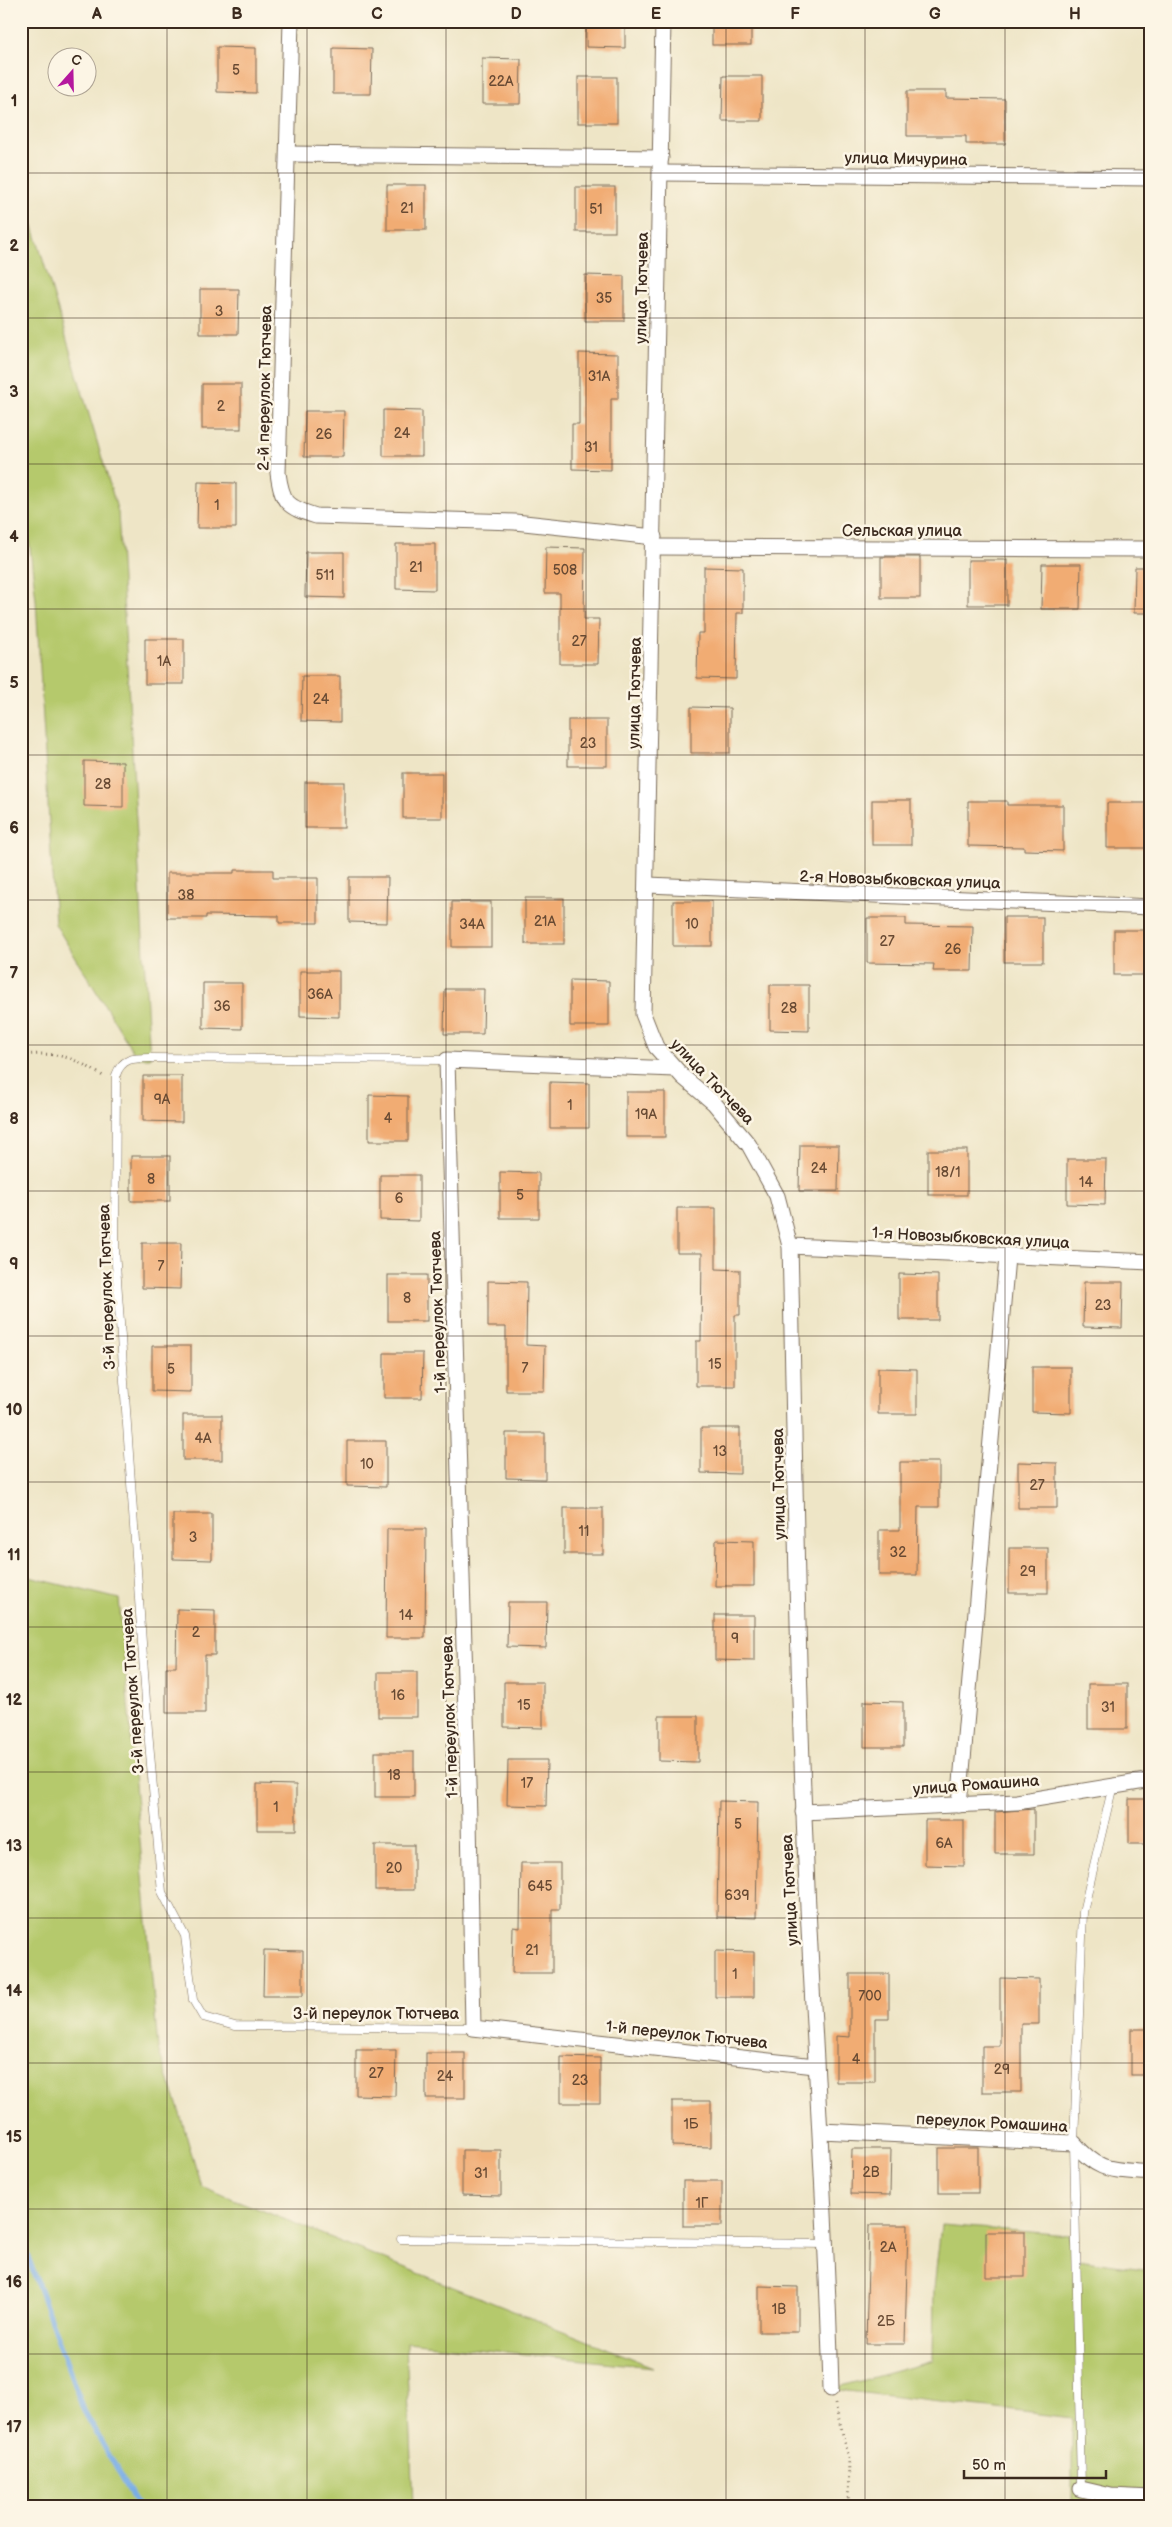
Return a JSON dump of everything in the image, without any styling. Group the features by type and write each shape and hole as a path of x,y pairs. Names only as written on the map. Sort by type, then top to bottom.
{"street":[{"name":"2-й переулок Тютчева","path":"292,21 278,473 284,501 297,510 316,516 515,522 654,542"},
{"name":"улица Тютчева","path":"663,21 648,886 643,974 643,1014 656,1047 675,1069 714,1103 749,1145 777,1196 790,1246 803,1812 815,2066 822,2131 831,2389"},
{"name":"улица Мичурина","path":"288,154 1151,178"},
{"name":"Сельская улица","path":"654,542 1151,549"},
{"name":"2-я Новозыбковская улица","path":"648,886 1151,907"},
{"path":"447,1060 675,1069"},
{"name":"1-й переулок Тютчева","path":"447,1060 473,2028 815,2066"},
{"name":"1-я Новозыбковская улица","path":"790,1246 1151,1262"},
{"path":"959,1805 1007,1257"},
{"name":"улица Ромашина","path":"803,1812 1017,1802 1151,1780"},
{"name":"переулок Ромашина","path":"822,2131 1074,2144 1088,2160 1105,2169 1151,2173"},
{"path":"1081,2490 1111,2496 1151,2498"}],"lane":[{"name":"3-й переулок Тютчева","path":"447,1060 137,1058 126,1060 120,1066 117,1084 115,1250 150,1749 162,1892 185,1936 193,2000 203,2017 235,2026 473,2028"},
{"path":"1081,2490 1074,2144 1084,1912 1113,1785"},
{"path":"400,2239 827,2244"}],"path":[{"path":"21,1055 47,1053 75,1059 117,1084"},
{"path":"831,2389 849,2458 848,2506"}],"green space":[{"path":"21,186 118,512 150,1058 137,1058 55,924 36,600 21,470"},
{"path":"21,1575 119,1599 158,2049 178,2107 201,2186 653,2367 406,2342 413,2506 21,2506"},
{"path":"941,2225 1069,2235 1077,2260 1151,2270 1151,2506 1072,2506 1072,2418 831,2389 933,2361 934,2288"}],"building":[{"path":"586,21 625,21 625,48 586,47"},
{"path":"712,21 751,21 751,45 712,45"},
{"path":"217,47 256,48 256,93 217,92"},
{"path":"333,48 372,49 371,94 333,94"},
{"path":"482,58 521,59 520,104 482,104"},
{"path":"723,76 762,76 762,121 722,121"},
{"path":"578,77 617,77 617,123 578,123"},
{"path":"907,91 946,91 946,98 1005,99 1005,144 966,144 966,136 907,136"},
{"path":"387,185 426,185 426,230 387,230"},
{"path":"576,187 615,187 615,232 576,232"},
{"path":"585,275 624,276 624,321 585,321"},
{"path":"200,289 239,289 238,334 200,334"},
{"path":"579,353 618,354 618,399 611,399 611,470 572,469 572,424 579,424"},
{"path":"202,384 241,384 241,429 202,429"},
{"path":"383,410 422,411 422,456 383,456"},
{"path":"305,411 344,411 343,457 304,457"},
{"path":"198,482 236,483 236,528 197,528"},
{"path":"396,544 435,544 435,590 396,589"},
{"path":"546,547 585,548 584,619 599,619 598,664 560,664 560,593 545,593"},
{"path":"306,552 344,552 344,598 305,597"},
{"path":"881,557 920,557 920,598 881,598"},
{"path":"968,560 1007,560 1007,605 968,605"},
{"path":"1042,564 1081,564 1080,609 1041,609"},
{"path":"704,567 743,568 743,613 737,613 736,679 697,678 698,633 704,633"},
{"path":"1135,567 1151,567 1151,613 1134,613"},
{"path":"145,639 184,639 184,684 145,684"},
{"path":"302,676 340,676 340,722 301,721"},
{"path":"691,707 730,708 730,753 691,753"},
{"path":"568,720 607,720 607,766 568,766"},
{"path":"84,761 123,762 123,807 84,806"},
{"path":"403,773 442,773 442,818 403,818"},
{"path":"305,782 344,782 344,828 305,828"},
{"path":"872,800 911,800 911,845 872,845"},
{"path":"968,801 1007,801 1007,805 1063,805 1063,851 1024,850 1024,847 968,846"},
{"path":"1107,803 1146,803 1146,848 1107,848"},
{"path":"234,870 273,870 273,878 318,878 318,923 279,923 279,916 206,915 206,918 167,918 167,873 234,873"},
{"path":"349,877 388,877 387,923 349,922"},
{"path":"525,898 564,898 564,944 525,944"},
{"path":"673,901 712,901 712,946 673,946"},
{"path":"452,902 491,902 491,947 452,947"},
{"path":"1004,917 1043,917 1043,962 1004,962"},
{"path":"867,918 906,918 906,925 973,926 972,971 933,971 934,964 867,963"},
{"path":"1114,930 1151,930 1151,975 1114,975"},
{"path":"300,971 339,971 339,1017 300,1016"},
{"path":"570,980 609,981 609,1026 570,1026"},
{"path":"203,983 242,983 242,1029 203,1028"},
{"path":"770,985 809,985 809,1031 770,1030"},
{"path":"445,989 484,989 483,1034 444,1034"},
{"path":"143,1076 182,1076 182,1122 143,1121"},
{"path":"550,1082 589,1083 589,1128 550,1128"},
{"path":"626,1092 665,1092 665,1137 626,1137"},
{"path":"369,1095 408,1096 408,1141 369,1141"},
{"path":"800,1145 839,1145 838,1191 799,1191"},
{"path":"928,1150 967,1150 967,1195 928,1195"},
{"path":"131,1156 170,1156 170,1201 131,1201"},
{"path":"1067,1159 1106,1159 1105,1205 1067,1204"},
{"path":"500,1172 539,1173 539,1218 500,1218"},
{"path":"380,1175 419,1175 419,1221 380,1220"},
{"path":"677,1208 716,1208 716,1269 740,1270 740,1315 735,1315 735,1386 696,1386 696,1341 701,1341 702,1253 677,1253"},
{"path":"142,1243 181,1243 180,1289 142,1288"},
{"path":"899,1274 938,1275 938,1320 899,1320"},
{"path":"388,1275 427,1275 427,1321 388,1321"},
{"path":"488,1281 527,1282 526,1345 545,1346 544,1391 506,1391 506,1327 488,1327"},
{"path":"1084,1282 1123,1282 1122,1328 1083,1327"},
{"path":"152,1346 191,1346 191,1392 152,1391"},
{"path":"384,1353 423,1353 422,1398 384,1398"},
{"path":"1032,1367 1071,1367 1071,1413 1032,1412"},
{"path":"878,1368 917,1369 917,1414 878,1414"},
{"path":"183,1415 222,1415 222,1460 183,1460"},
{"path":"701,1428 740,1428 740,1474 701,1473"},
{"path":"506,1433 545,1433 545,1479 506,1478"},
{"path":"347,1441 386,1441 386,1487 347,1486"},
{"path":"900,1462 939,1462 939,1507 918,1507 917,1575 879,1575 879,1530 900,1530"},
{"path":"1018,1462 1057,1463 1057,1508 1018,1508"},
{"path":"564,1508 603,1508 603,1554 564,1554"},
{"path":"173,1514 212,1514 212,1560 173,1559"},
{"path":"387,1529 426,1529 425,1638 386,1638"},
{"path":"716,1540 754,1541 754,1586 715,1586"},
{"path":"1009,1548 1048,1548 1048,1593 1009,1593"},
{"path":"508,1602 547,1602 546,1648 507,1647"},
{"path":"177,1609 215,1610 215,1655 205,1655 205,1713 166,1713 166,1667 176,1667"},
{"path":"715,1615 754,1615 754,1661 715,1660"},
{"path":"378,1672 417,1672 417,1717 378,1717"},
{"path":"504,1682 543,1682 543,1728 504,1727"},
{"path":"1088,1684 1127,1684 1127,1729 1088,1729"},
{"path":"864,1701 903,1702 903,1747 864,1747"},
{"path":"659,1716 698,1716 698,1762 659,1761"},
{"path":"375,1752 414,1752 414,1797 375,1797"},
{"path":"508,1760 547,1760 546,1806 507,1805"},
{"path":"257,1784 296,1785 296,1830 257,1830"},
{"path":"1129,1799 1151,1799 1151,1844 1129,1844"},
{"path":"719,1801 758,1802 756,1918 717,1917"},
{"path":"1034,1809 1034,1854 995,1854 995,1812"},
{"path":"925,1820 964,1820 964,1866 925,1865"},
{"path":"375,1845 414,1845 414,1890 375,1890"},
{"path":"521,1863 560,1863 560,1909 552,1909 552,1973 512,1973 513,1927 520,1928"},
{"path":"264,1950 303,1951 303,1996 263,1996"},
{"path":"715,1951 754,1952 754,1997 715,1997"},
{"path":"850,1974 889,1974 889,2019 875,2019 875,2082 836,2082 836,2036 850,2037"},
{"path":"1000,1978 1039,1979 1039,2024 1021,2024 1021,2092 982,2092 982,2046 1000,2046"},
{"path":"1131,2029 1151,2029 1151,2075 1131,2075"},
{"path":"356,2050 396,2050 395,2096 356,2095"},
{"path":"426,2053 465,2053 465,2098 426,2098"},
{"path":"561,2057 600,2058 600,2103 561,2103"},
{"path":"672,2101 711,2101 711,2147 672,2146"},
{"path":"939,2148 978,2148 978,2193 939,2193"},
{"path":"852,2149 891,2149 890,2195 851,2194"},
{"path":"462,2150 501,2150 501,2196 462,2195"},
{"path":"683,2181 722,2181 722,2226 683,2226"},
{"path":"869,2225 908,2225 905,2344 866,2344"},
{"path":"986,2232 1025,2232 1025,2277 986,2277"},
{"path":"759,2286 798,2287 798,2332 759,2332"}],"waterway":[{"path":"21,2238 84,2411 138,2506"}]}
